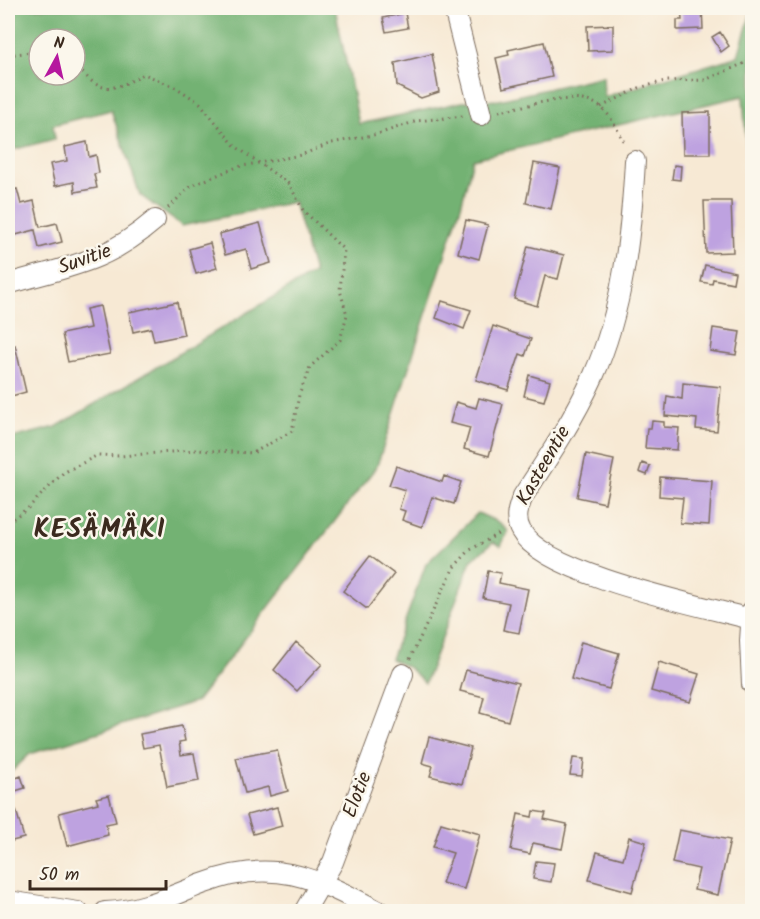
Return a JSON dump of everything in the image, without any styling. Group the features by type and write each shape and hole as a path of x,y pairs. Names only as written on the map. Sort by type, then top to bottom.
{"street":[{"path":"454,8 481,115"},
{"name":"Kasteentie","path":"635,161 632,216 625,268 605,344 575,413 523,496 518,509 517,522 529,542 561,562 617,582 752,615"},
{"name":"Suvitie","path":"8,284 101,257 119,248 155,220"},
{"path":"752,615 753,684"},
{"name":"Elotie","path":"304,912 333,862 403,674"},
{"path":"105,912 156,904 218,878 250,870 269,870 321,882 380,912"},
{"path":"8,901 78,912"}],"path":[{"path":"8,55 27,53"},
{"path":"753,55 753,103"},
{"path":"601,107 639,88 665,81 705,80 752,60"},
{"path":"8,522 27,508 63,473 98,455 120,456 196,450 253,453 292,432 299,395 310,367 340,340 347,315 340,290 344,250 303,210 289,184 235,146 200,103 177,88 144,74 122,85 106,88 87,77"},
{"path":"155,220 191,186 237,167 301,155 332,143 378,134 417,121 481,115 564,99 585,101 601,107 635,161"},
{"path":"403,674 454,567 470,550 517,522"}],"green space":[{"path":"8,8 335,8 359,124 462,102 499,100 603,76 604,97 738,56 752,10 752,182 749,184 743,96 473,159 461,206 377,466 197,701 30,754 8,775 8,439 56,427 314,273 294,202 182,226 140,195 111,110 53,125 55,139 8,151"},
{"path":"478,513 500,523 508,531 501,546 493,542 471,561 425,683 409,668 391,659 426,564"}],"building":[{"path":"681,8 702,8 703,29 677,30 677,20 682,20"},
{"path":"405,13 408,28 386,32 383,18"},
{"path":"613,25 613,50 588,51 587,26"},
{"path":"720,32 729,46 721,52 712,37"},
{"path":"544,42 552,77 503,88 496,58 509,55 508,50"},
{"path":"432,54 439,92 421,98 397,86 395,63"},
{"path":"710,112 710,154 683,154 682,113"},
{"path":"87,142 89,157 96,155 99,173 94,174 97,188 75,192 74,182 55,186 50,164 67,161 65,147"},
{"path":"534,163 560,168 551,209 526,203"},
{"path":"674,165 681,166 680,180 672,179"},
{"path":"17,189 21,204 34,201 40,227 57,223 62,242 39,248 35,230 8,237 8,191"},
{"path":"704,201 731,201 733,252 706,253"},
{"path":"466,220 488,225 479,259 458,253"},
{"path":"260,223 271,263 251,269 246,249 225,255 219,234"},
{"path":"210,243 217,268 196,274 189,249"},
{"path":"528,246 564,255 558,279 545,276 537,306 514,299"},
{"path":"705,265 735,272 733,283 713,279 712,284 701,282"},
{"path":"442,301 471,310 464,329 436,318"},
{"path":"177,302 184,335 154,341 151,328 133,332 129,312"},
{"path":"100,306 110,354 68,362 62,334 90,328 86,309"},
{"path":"493,326 531,339 525,356 520,354 508,390 476,380"},
{"path":"713,328 740,332 736,355 710,351"},
{"path":"15,345 26,392 8,397 8,347"},
{"path":"529,375 550,381 544,401 524,396"},
{"path":"683,383 721,387 717,431 696,429 697,419 665,416 667,396 682,399"},
{"path":"479,398 503,404 489,456 464,449 470,428 450,423 456,402 476,408"},
{"path":"652,421 664,422 664,427 679,428 677,450 645,448 647,428 651,428"},
{"path":"586,454 614,460 605,503 577,497"},
{"path":"642,463 650,466 647,475 639,472"},
{"path":"396,466 442,482 444,476 461,482 454,504 432,497 422,527 402,520 405,511 399,509 405,490 389,485"},
{"path":"660,477 712,481 709,525 680,523 683,498 659,496"},
{"path":"370,556 394,574 367,609 343,591"},
{"path":"488,571 501,573 499,583 528,589 519,633 503,630 509,603 483,598"},
{"path":"296,642 322,664 297,691 274,670"},
{"path":"581,642 619,653 609,689 571,679"},
{"path":"659,662 699,674 690,702 651,691"},
{"path":"466,670 518,683 508,721 480,713 484,697 460,691"},
{"path":"182,726 185,741 179,742 181,755 194,753 199,781 167,787 159,745 143,748 140,734"},
{"path":"429,737 471,748 462,784 430,776 433,766 422,763"},
{"path":"277,750 288,791 270,796 268,787 245,793 236,758"},
{"path":"573,758 584,759 582,776 570,775"},
{"path":"21,776 25,788 9,793 8,781"},
{"path":"109,795 116,822 106,824 108,835 67,846 59,813 98,803 96,798"},
{"path":"277,807 282,826 253,834 247,815"},
{"path":"16,810 24,838 8,842 8,812"},
{"path":"533,811 546,813 544,819 567,824 562,849 533,843 530,854 511,850 518,814 532,817"},
{"path":"441,823 480,834 464,889 442,883 453,853 433,847"},
{"path":"679,830 730,840 718,895 694,890 699,869 672,863"},
{"path":"629,837 646,842 632,892 589,880 597,852 623,859"},
{"path":"536,861 554,863 551,882 533,879"}],"district":[{"name":"KESÄMÄKI","path":"100,530"}]}
